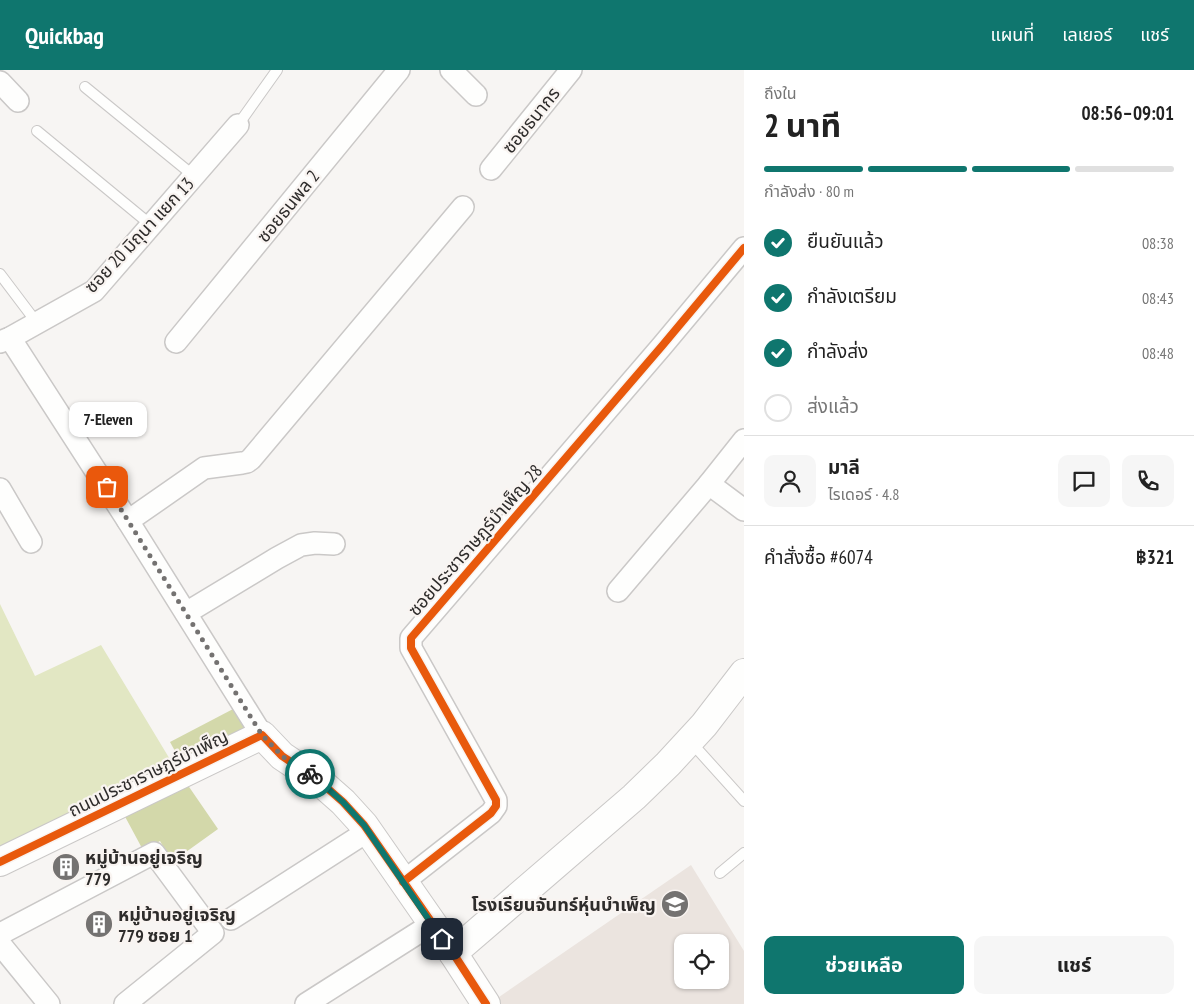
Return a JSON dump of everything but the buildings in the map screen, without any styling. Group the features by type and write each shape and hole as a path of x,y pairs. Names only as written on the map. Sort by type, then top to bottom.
{"street":[{"name":"ซอยธนพล 2","path":"176,342 399,70"},
{"path":"450,70 476,95"},
{"name":"ซอยธนากร","path":"491,169 571,70"},
{"path":"0,82 18,102"},
{"name":"ซอย 20 มิถุนา แยก 13","path":"5,340 94,291 238,125"},
{"path":"128,521 204,468 242,463 251,459 463,207"},
{"name":"ซอยประชาราษฎร์บำเพ็ญ 28","path":"403,882 492,813 496,806 496,800 411,648 411,638 744,248"},
{"path":"5,340 128,521 262,735 282,756 318,780 343,802 364,825 486,1004"},
{"path":"618,591 744,440"},
{"path":"709,484 744,510"},
{"path":"0,489 31,542"},
{"path":"186,613 301,545 315,543 334,544"},
{"path":"453,953 634,797 704,725 743,678"},
{"name":"ถนนประชาราษฎร์บำเพ็ญ","path":"0,862 262,735"},
{"path":"231,919 368,831"},
{"path":"0,934 154,853 213,933 125,1004"},
{"path":"306,1004 432,924"},
{"path":"0,944 49,1004"}],"lane":[{"path":"238,125 277,70"},
{"path":"85,87 194,176"},
{"path":"38,132 151,226"},
{"path":"0,274 37,323"},
{"path":"689,740 744,801"},
{"path":"720,873 744,853"}],"shaded area":[{"name":"โรงเรียนจันทร์หุ่นบำเพ็ญ","path":"691,865 744,951 744,1004 500,1004 496,999"}],"green space":[{"path":"0,604 35,676 101,645 174,766 0,851"},
{"path":"235,708 249,730 181,762 170,742"},
{"path":"185,781 218,829 172,862 160,841 143,850 122,811"}],"cycle path":[{"path":"403,882 491,813 496,806 496,800 411,648 411,638 744,248"},
{"path":"0,862 262,735 282,756 318,780 343,802 364,825 486,1004"}],"way so far":[{"path":"107,487 262,735 282,756 310,774"}],"place":[{"name":"7-Eleven","path":"107,487"},
{"name":"หมู่บ้านอยู่เจริญ 779","path":"66,867"},
{"name":"โรงเรียนจันทร์หุ่นบำเพ็ญ","path":"675,904"},
{"name":"หมู่บ้านอยู่เจริญ 779 ซอย 1","path":"99,924"}],"route":[{"path":"310,774 343,802 364,825 442,939"}]}
